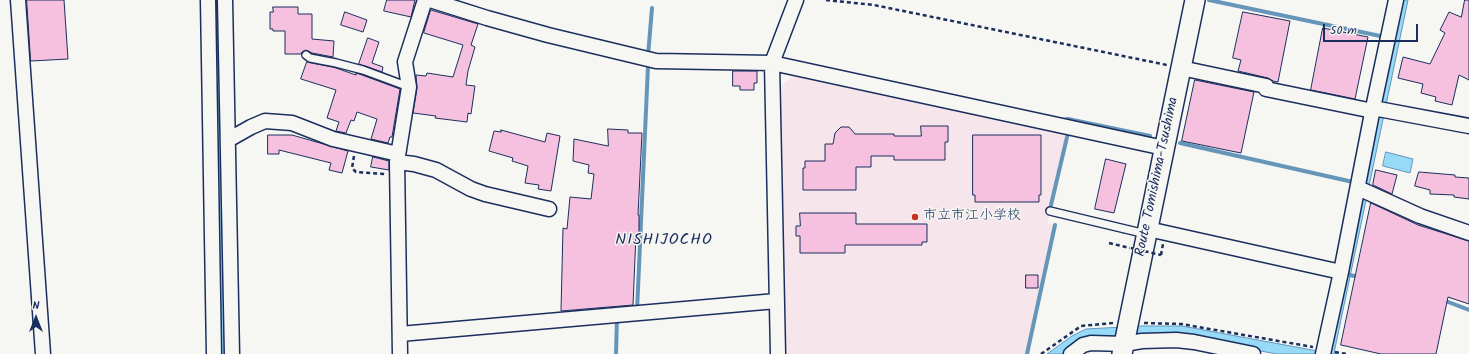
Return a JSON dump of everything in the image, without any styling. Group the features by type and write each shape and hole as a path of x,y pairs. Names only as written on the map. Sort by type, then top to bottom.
{"main road":[{"name":"Route Tomishima-Tsushima","path":"1124,341 1194,0"}],"street":[{"path":"18,0 43,354"},
{"path":"208,0 214,354"},
{"path":"226,0 232,354"},
{"path":"400,354 397,164 408,87 405,62 425,0"},
{"path":"430,0 548,35 656,61 772,63 1164,148"},
{"path":"778,354 772,63 796,0"},
{"path":"1328,352 1341,272 1362,190 1396,0"},
{"path":"1181,68 1266,86 1266,89 1469,126"},
{"path":"228,140 265,121 292,123 333,138 356,144 397,164 414,164 436,170 471,189 484,194 549,209"},
{"path":"1362,190 1420,216 1469,233"},
{"path":"1147,231 1341,272"},
{"path":"400,334 776,301"},
{"path":"1071,354 1083,345 1091,343 1176,340 1194,342 1253,354"}],"lane":[{"path":"306,55 310,58 363,70 408,87"},
{"path":"1050,211 1147,231"}],"path":[{"path":"826,0 874,6 1181,68"},
{"path":"356,144 352,168 356,172 397,164"},
{"path":"1109,243 1161,255"},
{"path":"1328,352 1347,354"}],"shaded area":[{"name":"市立市江小学校","path":"794,75 1068,133 1047,223 1055,225 1027,354 784,354 779,88"}],"water":[{"path":"212,0 222,0 228,354 218,354"},
{"path":"1401,0 1408,0 1334,353 1337,354 1277,354 1179,336 1064,354 1047,354 1072,336 1086,329 1142,326 1182,326 1323,352"},
{"path":"1386,152 1413,159 1410,173 1383,166"}],"building":[{"path":"27,0 64,0 68,59 31,61"},
{"path":"387,0 415,0 411,17 384,11"},
{"path":"1465,0 1469,0 1469,80 1459,75 1452,105 1435,101 1436,97 1421,93 1423,84 1398,78 1403,57 1430,64 1445,33 1440,30 1449,12 1461,17"},
{"path":"273,7 298,7 298,14 312,14 312,39 334,41 333,57 312,53 306,50 301,54 285,54 285,31 273,31 273,29 270,29 270,12 273,12"},
{"path":"431,10 478,24 471,45 475,47 468,71 466,85 475,86 471,114 468,113 467,122 435,118 436,116 413,113 417,88 416,75 426,76 427,73 453,77 463,45 424,33"},
{"path":"345,12 367,20 363,32 341,25"},
{"path":"1243,12 1290,21 1278,82 1268,78 1238,71 1241,60 1233,58"},
{"path":"1323,28 1368,37 1355,99 1311,90"},
{"path":"368,38 379,42 372,63 383,67 382,72 359,64"},
{"path":"307,62 333,67 356,75 356,73 400,89 392,137 390,137 388,143 371,139 377,119 357,112 354,121 351,120 346,133 336,131 339,122 327,118 336,90 301,79"},
{"path":"733,71 757,71 757,83 754,83 754,90 740,90 740,86 733,86"},
{"path":"1195,80 1254,92 1241,153 1182,141"},
{"path":"921,126 948,126 948,142 945,142 945,160 894,160 894,156 871,156 871,167 856,167 856,190 803,190 803,168 805,168 805,161 825,161 825,144 833,144 835,133 841,127 849,127 855,134 921,136"},
{"path":"608,129 628,130 628,133 642,133 638,215 639,234 636,234 633,305 561,311 563,228 567,229 570,197 591,199 594,174 588,173 589,165 573,161 574,139 608,146"},
{"path":"501,130 545,142 547,133 560,136 551,191 538,189 539,185 525,183 528,166 512,161 513,158 489,151 494,131 501,132"},
{"path":"268,135 292,135 348,151 342,173 329,170 331,163 279,150 279,154 268,154"},
{"path":"973,135 1041,135 1041,195 1039,195 1039,202 975,202 975,195 973,195"},
{"path":"373,157 389,161 389,170 371,167"},
{"path":"1106,159 1126,164 1114,213 1095,209"},
{"path":"1376,170 1397,175 1392,194 1373,185"},
{"path":"1419,172 1455,175 1455,177 1469,178 1469,199 1454,197 1454,195 1430,194 1430,190 1415,186"},
{"path":"1371,203 1418,225 1469,241 1469,304 1448,297 1436,354 1381,354 1341,345"},
{"path":"800,213 856,213 856,224 927,224 927,242 922,242 922,245 845,245 845,253 800,253 800,236 796,236 796,226 800,226"},
{"path":"1026,275 1038,275 1038,288 1026,288"}],"waterway":[{"path":"1209,0 1385,37"},
{"path":"648,56 652,8"},
{"path":"637,311 648,66"},
{"path":"1062,120 1068,119 1150,136"},
{"path":"1051,205 1068,133"},
{"path":"1180,143 1353,182"},
{"path":"1027,354 1055,225"},
{"path":"1350,275 1359,277"},
{"path":"1443,300 1469,310"},
{"path":"616,354 617,317"}],"place":[{"name":"市立市江小学校","path":"915,217"}],"district":[{"name":"NISHIJOCHO","path":"664,241"}]}
